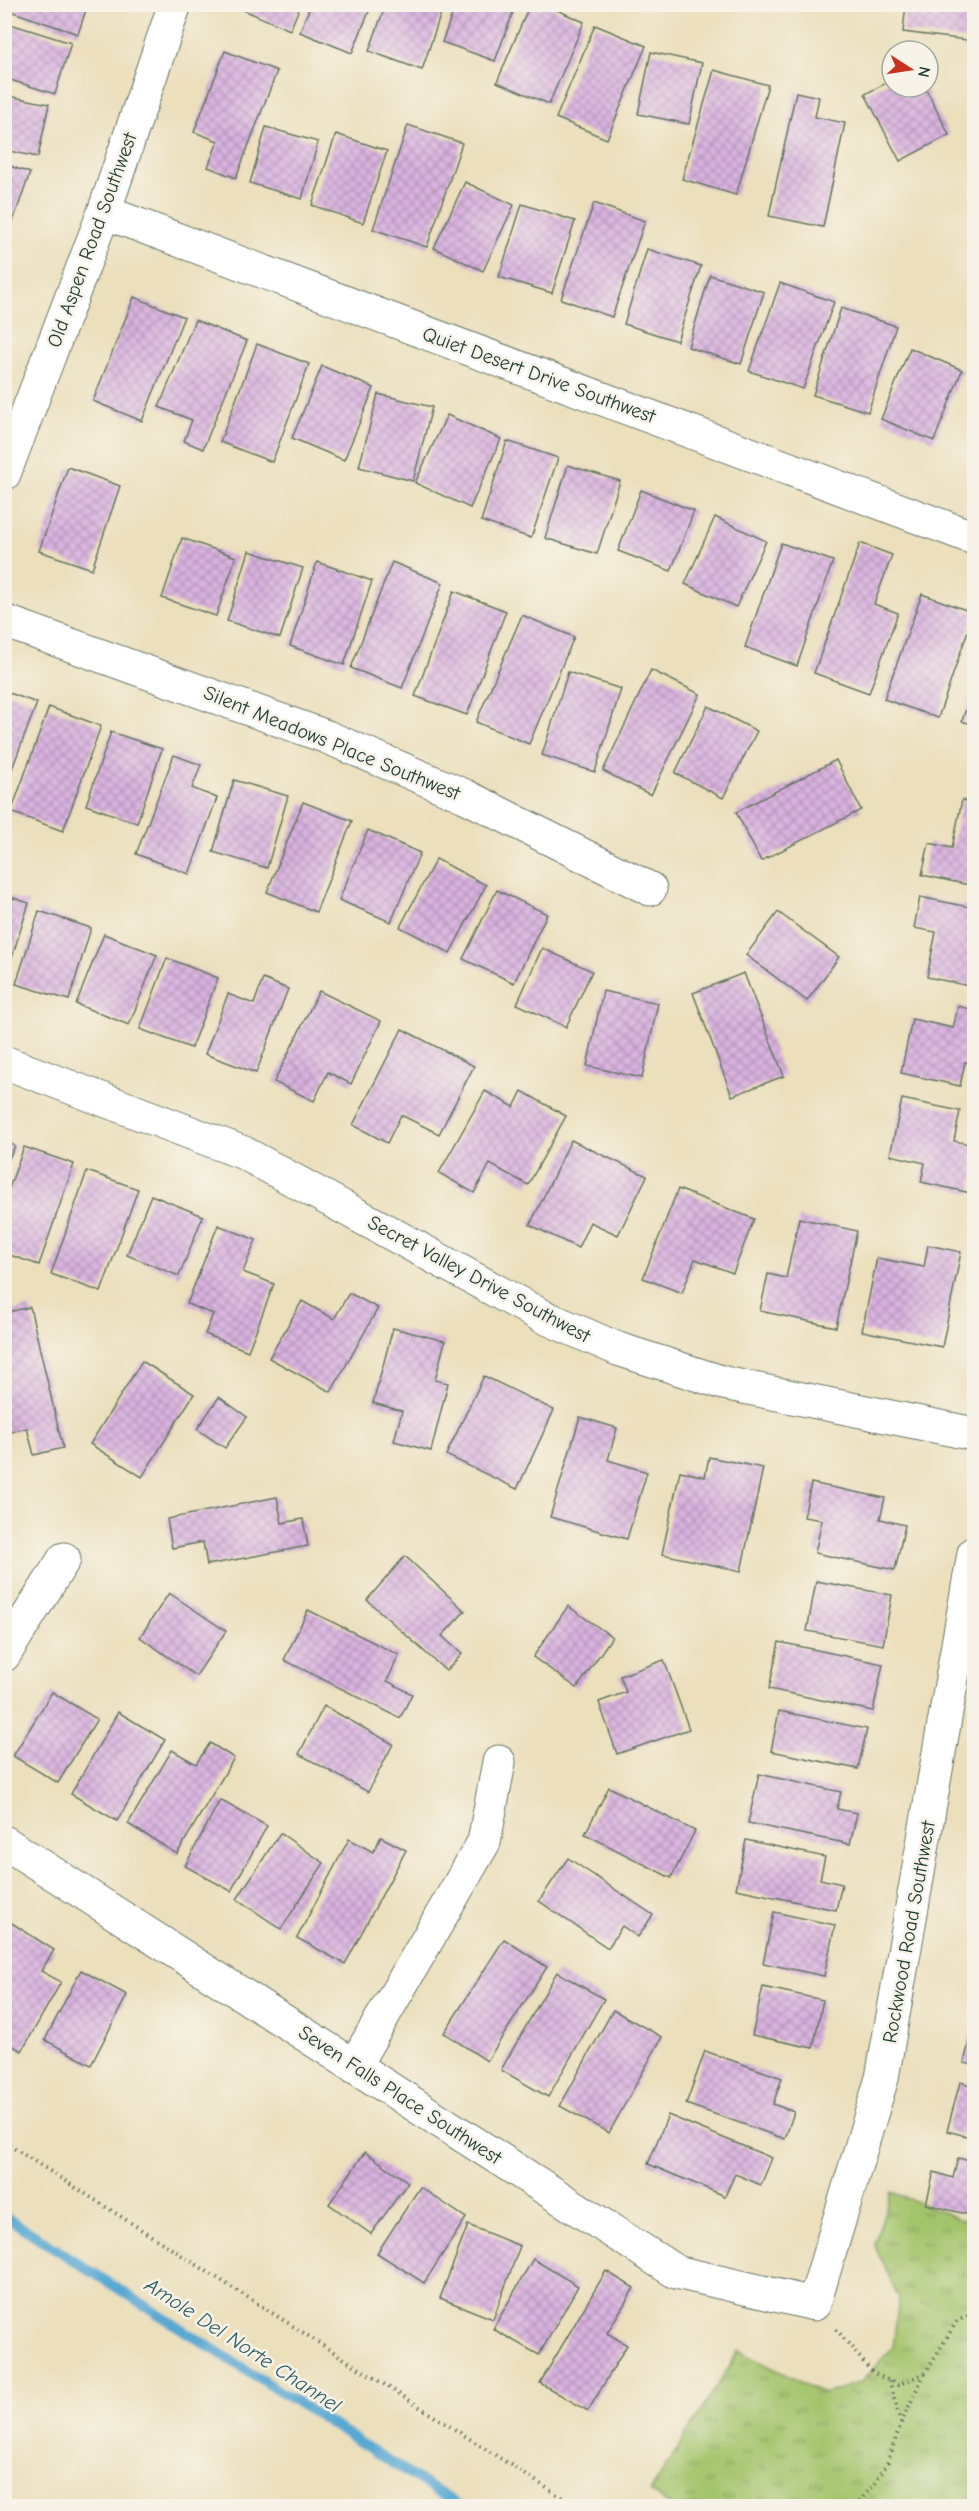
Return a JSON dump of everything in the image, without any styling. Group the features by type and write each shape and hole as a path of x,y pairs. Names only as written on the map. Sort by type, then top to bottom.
{"street":[{"name":"Old Aspen Road Southwest","path":"4,474 104,212 175,4"},
{"name":"Quiet Desert Drive Southwest","path":"104,212 975,538"},
{"name":"Silent Meadows Place Southwest","path":"4,621 327,737 465,796 650,889"},
{"name":"Secret Valley Drive Southwest","path":"4,1062 244,1153 542,1316 618,1349 724,1383 975,1434"},
{"name":"Rockwood Road Southwest","path":"814,2304 882,2078 975,1553"},
{"path":"4,1655 64,1559"},
{"path":"354,2066 484,1842 498,1762"},
{"name":"Seven Falls Place Southwest","path":"4,1842 676,2272 814,2304"}],"path":[{"path":"4,2142 575,2506"},
{"path":"814,2304 872,2372 898,2385 925,2373"},
{"path":"855,2506 874,2485 887,2464 901,2423 925,2373 957,2321 975,2313"},
{"path":"889,2381 901,2423"}],"green space":[{"path":"891,2192 974,2224 974,2506 672,2506 650,2492 739,2351 824,2394 861,2382 893,2347 899,2298 874,2244"}],"building":[{"path":"4,4 88,4 78,34 4,9"},
{"path":"240,4 301,4 290,30 239,8"},
{"path":"311,4 372,4 352,53 300,32"},
{"path":"386,4 444,4 422,70 369,51"},
{"path":"456,4 516,4 495,61 442,42"},
{"path":"530,4 543,4 584,22 549,104 497,82"},
{"path":"906,4 974,4 974,41 903,32"},
{"path":"4,22 71,43 55,94 4,78"},
{"path":"595,25 646,46 607,139 556,118"},
{"path":"225,51 277,71 236,178 208,167 218,141 194,132"},
{"path":"651,52 702,63 689,124 638,114"},
{"path":"714,70 768,85 736,195 682,179"},
{"path":"880,86 880,99 931,99 949,135 900,161 865,94"},
{"path":"796,92 819,97 815,117 845,123 823,227 769,216"},
{"path":"4,95 49,104 38,157 4,150"},
{"path":"408,125 462,143 427,247 373,229"},
{"path":"266,127 318,142 302,199 250,183"},
{"path":"336,134 387,151 363,223 312,205"},
{"path":"4,164 30,173 12,224 4,221"},
{"path":"465,182 514,205 483,271 434,248"},
{"path":"594,203 645,221 612,317 561,299"},
{"path":"522,204 575,221 552,293 499,277"},
{"path":"647,249 701,266 677,341 624,324"},
{"path":"710,275 764,292 741,364 688,347"},
{"path":"780,283 834,302 803,389 749,371"},
{"path":"134,297 184,317 142,421 93,401"},
{"path":"841,308 896,326 868,412 813,395"},
{"path":"195,320 247,341 203,449 184,441 192,420 159,407"},
{"path":"257,344 309,364 272,462 220,442"},
{"path":"910,348 962,370 934,441 881,419"},
{"path":"322,366 374,388 344,460 292,438"},
{"path":"378,394 432,407 413,481 359,467"},
{"path":"447,415 501,439 470,508 415,483"},
{"path":"507,441 558,458 531,538 481,521"},
{"path":"568,465 620,481 597,554 545,538"},
{"path":"68,467 120,486 92,569 39,551"},
{"path":"641,490 694,511 671,571 618,551"},
{"path":"715,517 766,541 736,607 685,584"},
{"path":"182,538 236,557 216,616 162,598"},
{"path":"781,543 833,561 797,666 745,647"},
{"path":"860,543 892,555 874,604 898,613 869,693 814,673"},
{"path":"249,551 303,568 280,638 227,621"},
{"path":"317,562 372,581 344,665 290,646"},
{"path":"392,562 443,583 402,688 351,668"},
{"path":"454,591 506,611 467,715 415,696"},
{"path":"922,594 974,613 938,718 884,699"},
{"path":"522,615 574,637 529,744 476,722"},
{"path":"651,670 700,694 651,795 603,771"},
{"path":"568,672 621,689 595,772 542,755"},
{"path":"974,685 974,725 962,721"},
{"path":"4,691 37,703 10,774 4,772"},
{"path":"708,706 757,731 723,798 675,773"},
{"path":"49,707 101,726 63,831 11,812"},
{"path":"111,732 162,749 137,823 86,805"},
{"path":"174,755 201,765 192,788 217,798 189,874 136,854"},
{"path":"836,760 861,810 761,861 736,812"},
{"path":"234,780 288,796 267,868 213,852"},
{"path":"962,800 974,803 974,886 922,875 929,843 952,848"},
{"path":"303,802 352,821 316,912 267,892"},
{"path":"368,830 420,853 391,922 339,900"},
{"path":"436,859 486,885 450,953 400,927"},
{"path":"497,890 547,914 514,983 463,959"},
{"path":"4,895 29,903 6,976 4,976"},
{"path":"920,897 974,908 974,987 927,977 936,932 914,928"},
{"path":"39,911 91,928 69,1000 16,984"},
{"path":"778,912 839,957 807,1001 746,955"},
{"path":"104,934 157,955 129,1025 76,1004"},
{"path":"542,948 592,971 566,1027 517,1004"},
{"path":"167,958 218,978 191,1048 140,1029"},
{"path":"744,973 784,1076 732,1096 693,993"},
{"path":"263,979 288,989 256,1073 205,1054 228,994 254,1004"},
{"path":"319,991 381,1021 351,1084 328,1072 314,1101 274,1082"},
{"path":"603,991 658,1003 642,1078 587,1066"},
{"path":"958,1006 974,1010 974,1064 965,1062 960,1086 901,1073 912,1019 953,1028"},
{"path":"402,1029 474,1066 439,1134 401,1115 387,1143 353,1125"},
{"path":"485,1091 514,1107 522,1091 566,1116 528,1185 490,1164 474,1193 439,1173"},
{"path":"902,1099 960,1111 954,1141 974,1145 974,1178 971,1193 921,1182 925,1163 890,1155"},
{"path":"571,1140 647,1176 618,1235 590,1222 578,1248 530,1225"},
{"path":"4,1141 15,1146 4,1169"},
{"path":"24,1147 74,1164 39,1265 4,1253 4,1202"},
{"path":"87,1171 138,1189 101,1292 51,1274"},
{"path":"678,1189 754,1219 733,1273 695,1259 682,1293 643,1278"},
{"path":"151,1195 203,1216 179,1276 127,1255"},
{"path":"799,1218 857,1231 836,1327 760,1311 768,1274 786,1278"},
{"path":"218,1225 256,1240 243,1272 274,1284 248,1351 205,1334 213,1314 187,1304"},
{"path":"928,1245 961,1252 942,1347 862,1331 877,1258 924,1267"},
{"path":"349,1293 378,1308 331,1392 269,1358 302,1301 334,1319"},
{"path":"30,1307 63,1448 34,1455 27,1428 6,1433 4,1426 4,1313"},
{"path":"393,1328 445,1341 435,1380 448,1383 431,1451 394,1441 402,1411 373,1403"},
{"path":"142,1361 194,1394 142,1477 90,1444"},
{"path":"484,1376 554,1410 517,1489 446,1455"},
{"path":"219,1397 247,1417 225,1448 197,1429"},
{"path":"580,1417 617,1428 608,1460 647,1472 627,1539 550,1517"},
{"path":"709,1457 763,1468 741,1571 662,1554 680,1471 705,1477"},
{"path":"811,1483 885,1498 880,1519 905,1525 895,1570 815,1553 822,1520 804,1517"},
{"path":"277,1497 282,1523 303,1519 308,1546 207,1565 203,1542 172,1548 167,1519"},
{"path":"405,1556 465,1611 442,1636 462,1654 446,1671 367,1600"},
{"path":"816,1581 892,1595 883,1645 807,1631"},
{"path":"169,1593 226,1631 196,1676 140,1637"},
{"path":"568,1606 612,1637 577,1688 533,1657"},
{"path":"308,1610 399,1655 387,1681 412,1694 400,1718 284,1660"},
{"path":"779,1642 883,1664 873,1711 769,1689"},
{"path":"664,1660 689,1729 617,1754 599,1702 626,1692 620,1676"},
{"path":"52,1692 97,1719 58,1783 13,1756"},
{"path":"324,1706 393,1744 368,1792 299,1754"},
{"path":"779,1711 867,1729 858,1769 771,1751"},
{"path":"118,1712 165,1740 117,1821 71,1794"},
{"path":"210,1743 234,1758 177,1854 128,1824 172,1750 196,1764"},
{"path":"759,1774 841,1792 837,1809 857,1813 850,1844 748,1823"},
{"path":"609,1787 695,1831 671,1878 585,1834"},
{"path":"220,1800 267,1826 231,1891 185,1866"},
{"path":"280,1833 324,1863 281,1929 237,1899"},
{"path":"381,1837 406,1850 345,1964 297,1938 349,1839 373,1852"},
{"path":"746,1840 825,1857 820,1879 842,1884 836,1910 736,1889"},
{"path":"568,1858 653,1915 638,1937 622,1926 608,1948 539,1901"},
{"path":"774,1912 835,1925 824,1976 763,1963"},
{"path":"4,1918 54,1950 41,1971 61,1982 22,2051 4,2041"},
{"path":"504,1939 547,1967 487,2061 444,2033"},
{"path":"81,1970 127,1995 91,2065 45,2040"},
{"path":"557,1972 604,1999 548,2097 501,2070"},
{"path":"763,1987 823,2000 813,2048 752,2035"},
{"path":"613,2010 662,2037 609,2133 560,2106"},
{"path":"974,2020 974,2065 964,2063"},
{"path":"705,2051 782,2078 773,2104 794,2112 785,2139 686,2104"},
{"path":"960,2082 974,2086 974,2138 947,2131"},
{"path":"668,2115 772,2158 761,2185 735,2174 725,2196 648,2164"},
{"path":"365,2152 408,2182 371,2234 329,2204"},
{"path":"958,2158 974,2162 974,2216 926,2204 934,2172 953,2178"},
{"path":"420,2187 466,2218 424,2283 377,2253"},
{"path":"468,2225 520,2246 493,2319 440,2298"},
{"path":"533,2259 578,2286 539,2355 493,2329"},
{"path":"606,2271 634,2288 607,2333 627,2345 588,2411 540,2383"}],"waterway":[{"name":"Amole Del Norte Channel","path":"4,2216 460,2506"}]}
